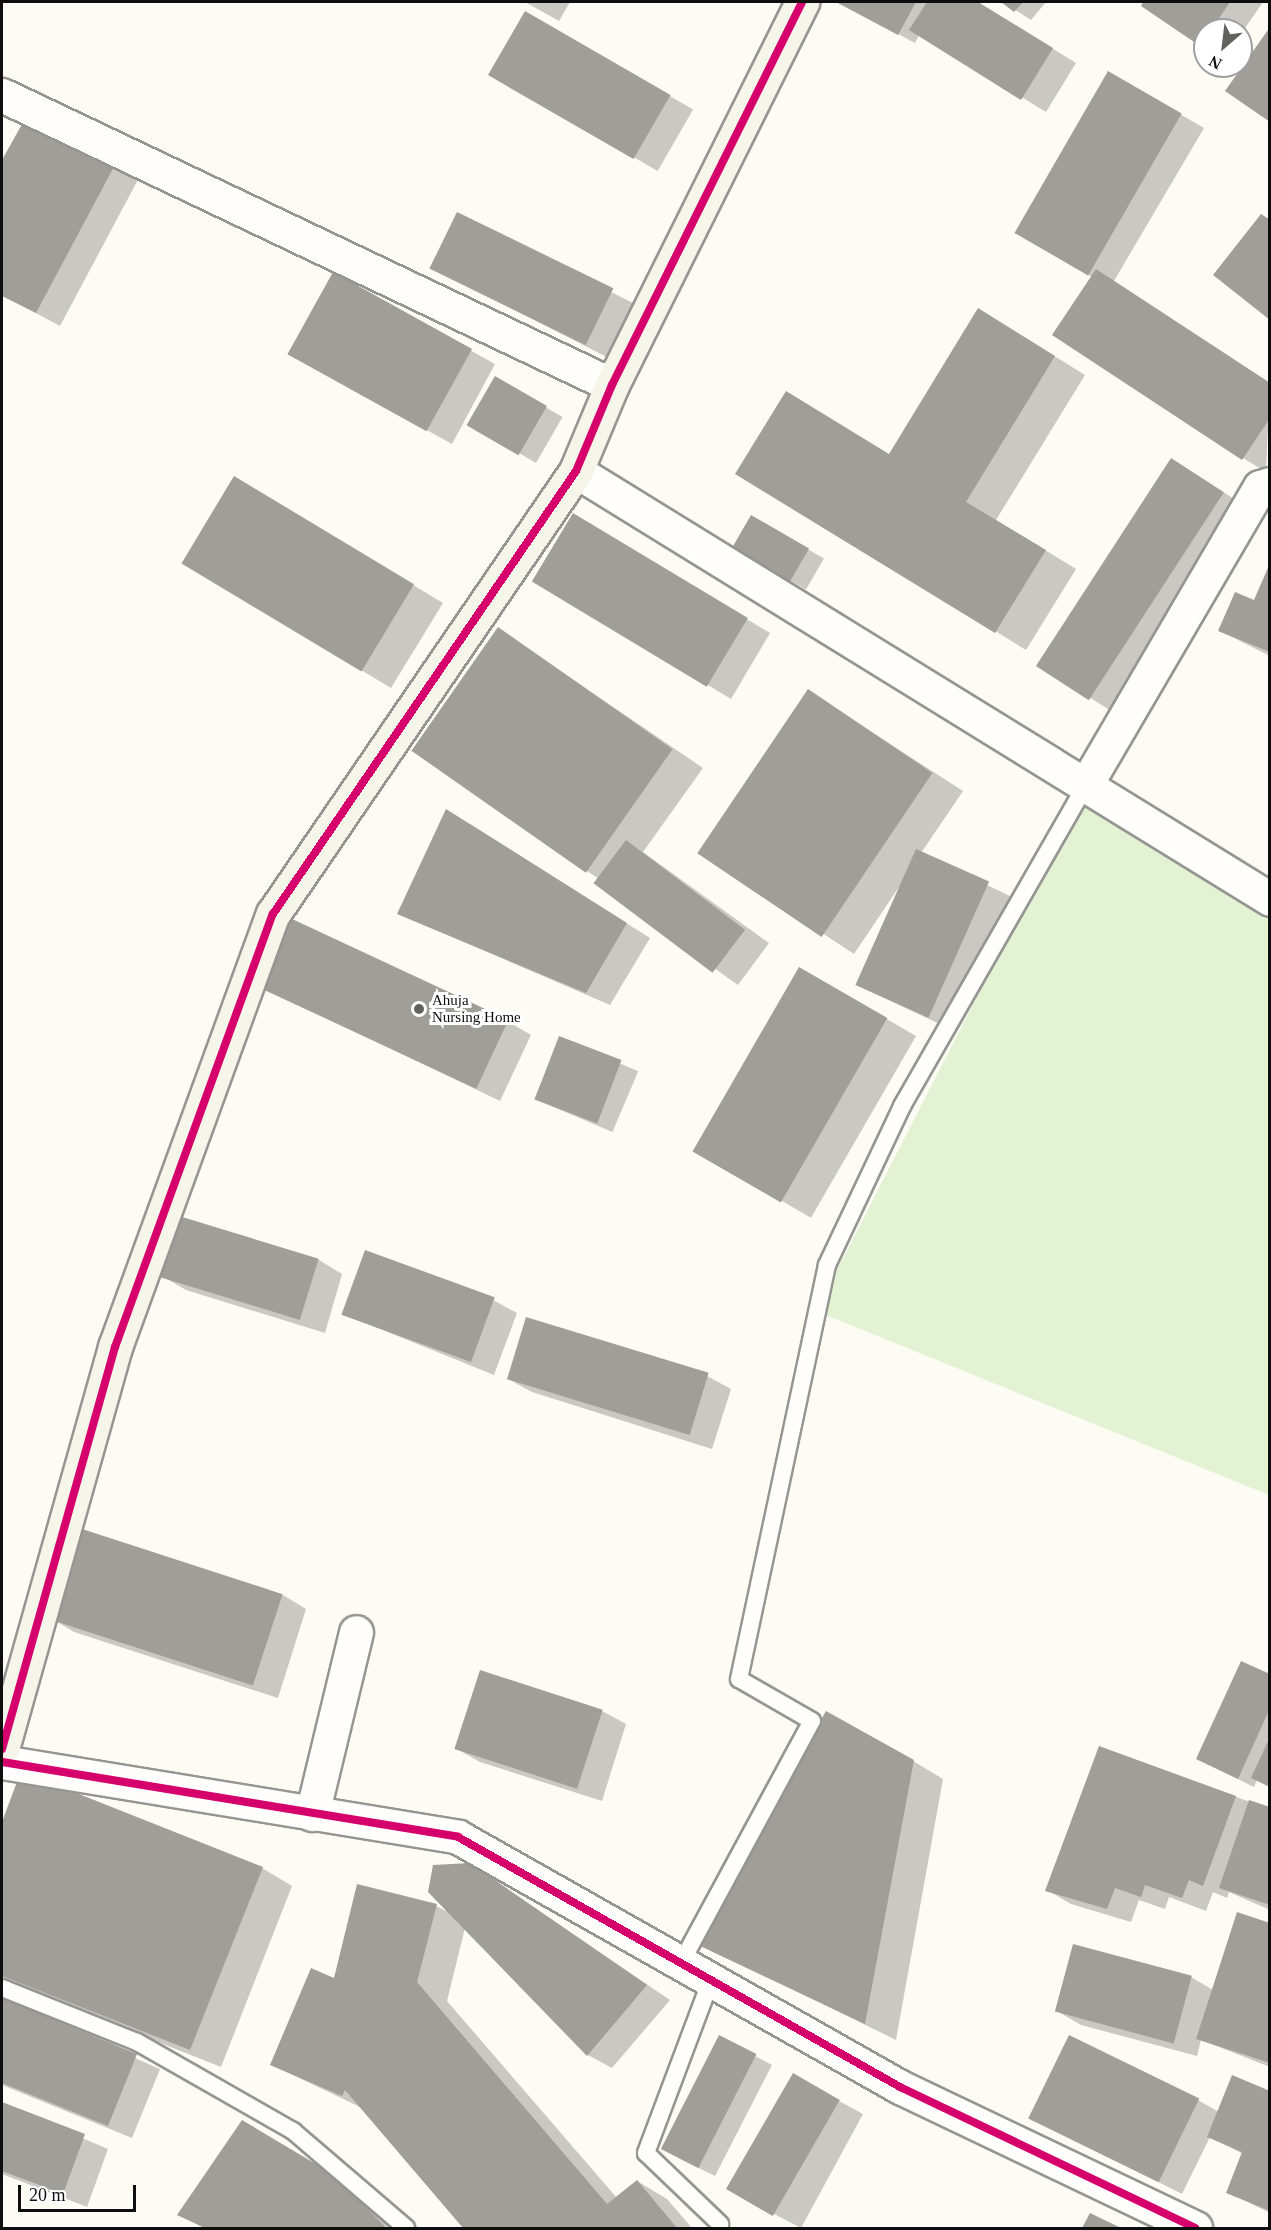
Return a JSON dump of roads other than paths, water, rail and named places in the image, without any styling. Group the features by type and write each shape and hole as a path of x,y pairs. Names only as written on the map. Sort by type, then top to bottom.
{"street":[{"path":"2,1749 115,1347 273,914 576,471 612,385 802,2"},
{"path":"2,97 612,385"},
{"path":"576,471 1269,899"},
{"path":"1085,786 1260,487 1269,484"},
{"path":"312,1814 356,1632"},
{"path":"2,1762 458,1837 900,2087 1195,2229"}],"lane":[{"path":"681,1963 812,1721 739,1679 827,1265 902,1106 1085,786"},
{"path":"711,1980 646,2153 720,2224"},
{"path":"2,1988 137,2042 293,2131 406,2229"}],"place":[{"name":"Ahuja Nursing Home","path":"419,1009"}]}
